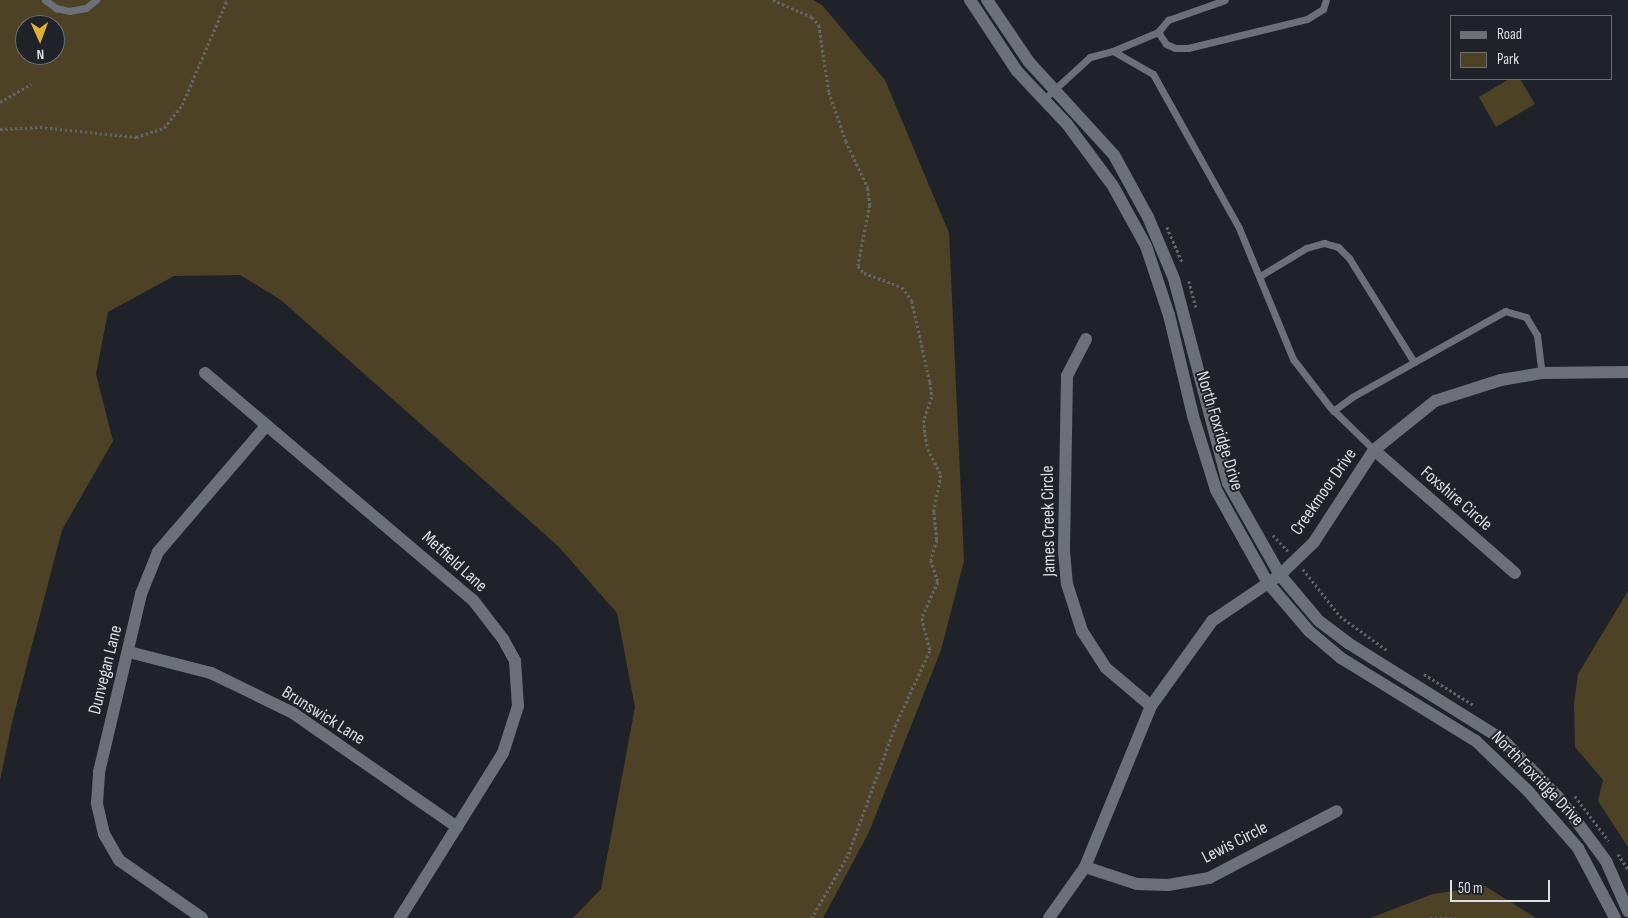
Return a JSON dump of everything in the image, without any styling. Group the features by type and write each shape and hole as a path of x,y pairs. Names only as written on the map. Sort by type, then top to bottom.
{"street":[{"name":"North Foxridge Drive","path":"970,0 1017,71 1044,99 1113,186 1146,246 1169,315 1193,416 1216,490 1268,583 1309,631 1341,658 1476,741 1528,791 1578,848 1615,918"},
{"name":"North Foxridge Drive","path":"987,0 1029,62 1114,155 1148,217 1174,280 1228,483 1280,575 1319,621 1348,643 1503,740 1560,799 1606,861 1628,911"},
{"name":"James Creek Circle","path":"1086,339 1067,376 1064,551 1067,584 1082,631 1106,668 1151,706"},
{"name":"Creekmoor Drive","path":"1048,918 1085,867 1151,706 1212,621 1280,575 1314,542 1374,450 1435,402 1501,380 1542,373 1628,372"},
{"name":"Metfield Lane","path":"205,373 473,600 504,639 515,661 518,681 515,721 495,770 400,918"},
{"name":"Dunvegan Lane","path":"202,918 125,865 104,834 97,803 99,772 129,652 141,594 158,552 267,425"},
{"name":"Foxshire Circle","path":"1374,450 1515,573"},
{"name":"Brunswick Lane","path":"129,652 211,673 293,713 457,827"},
{"name":"Lewis Circle","path":"1085,867 1137,884 1168,885 1209,878 1337,811"}],"lane":[{"path":"45,0 56,8 69,11 86,8 96,0"},
{"path":"1044,99 1090,56 1113,51 1158,32 1168,20 1225,0"},
{"path":"1158,32 1166,44 1175,48 1188,48 1307,19 1323,9 1326,0"},
{"path":"1113,51 1153,74 1239,228 1293,359 1333,411 1374,450"},
{"path":"1260,276 1306,248 1324,243 1338,246 1349,258 1414,362"},
{"path":"1333,411 1414,362 1505,311 1526,317 1537,335 1542,373"}],"path":[{"path":"0,129 40,127 71,133 105,132 136,137 164,128 182,104 226,0"},
{"path":"773,0 812,17 820,24 830,92 846,141 868,188 870,205 858,266 864,273 902,287 912,301 932,397 924,420 925,434 928,449 941,475 934,512 937,540 931,560 938,582 922,618 930,651 896,725 848,856 812,918"},
{"path":"0,102 31,84"},
{"path":"1165,223 1174,239 1196,308"},
{"path":"1272,534 1296,560 1340,616 1395,656"},
{"path":"1418,670 1478,708"},
{"path":"1570,790 1611,844"},
{"path":"1616,851 1628,869"},
{"path":"1430,918 1456,918"}],"green space":[{"path":"0,0 813,0 822,5 885,80 949,233 964,561 941,650 869,832 823,918 573,918 601,889 635,707 617,613 558,546 281,300 240,275 174,276 108,312 96,374 113,441 62,530 13,718 0,780"},
{"path":"1507,80 1521,80 1535,104 1496,127 1479,97"},
{"path":"1628,591 1628,847 1598,801 1603,780 1575,747 1574,704 1578,674"},
{"path":"1485,886 1536,918 1370,918 1433,894"}]}
